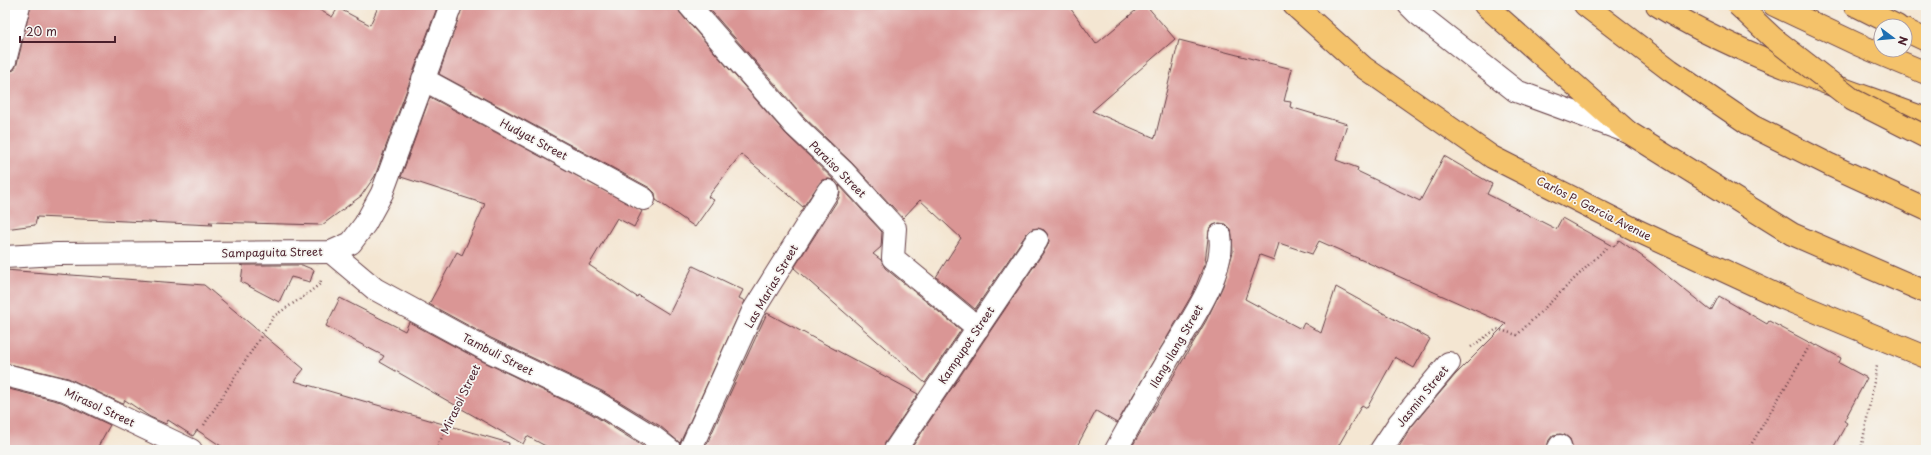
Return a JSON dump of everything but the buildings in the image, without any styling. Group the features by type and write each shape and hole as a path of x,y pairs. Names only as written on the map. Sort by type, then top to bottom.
{"main road":[{"name":"Carlos P. Garcia Avenue","path":"1294,5 1363,67 1492,157 1628,226 1783,298 1926,357"},
{"path":"1485,5 1628,132 1792,234 1926,292"},
{"path":"1585,5 1670,70 1752,126 1830,165 1926,209"},
{"path":"1657,5 1686,23 1758,56 1926,119"},
{"path":"1738,5 1773,38 1854,100 1926,137"},
{"path":"1774,5 1859,45 1926,73"},
{"path":"1855,5 1881,18"},
{"path":"1913,34 1926,40"}],"street":[{"path":"5,61 19,5"},
{"name":"Sampaguita Street","path":"5,257 57,254 331,252 351,243 365,224 382,193 451,5"},
{"name":"Paraiso Street","path":"689,5 795,126 843,170 895,228 893,258 978,328"},
{"path":"1409,5 1516,91 1628,132"},
{"name":"Hudyat Street","path":"423,79 644,199"},
{"name":"Las Marias Street","path":"690,450 754,311 828,191"},
{"name":"Ilang-Ilang Street","path":"1116,450 1185,329 1201,305 1219,257 1221,243 1220,236"},
{"name":"Kampupot Street","path":"895,450 1037,240"},
{"name":"Tambuli Street","path":"331,252 375,289 485,349 596,402 653,437 670,450"},
{"name":"Jasmin Street","path":"1381,450 1399,423 1449,363"},
{"name":"Mirasol Street","path":"5,375 65,390 190,449"}],"path":[{"path":"1449,363 1497,329 1517,335 1628,226"},
{"path":"190,449 274,316 320,284 331,252"},
{"path":"1748,450 1827,316"},
{"path":"1861,450 1883,340"},
{"name":"Mirasol Street","path":"436,450 485,349"}]}
